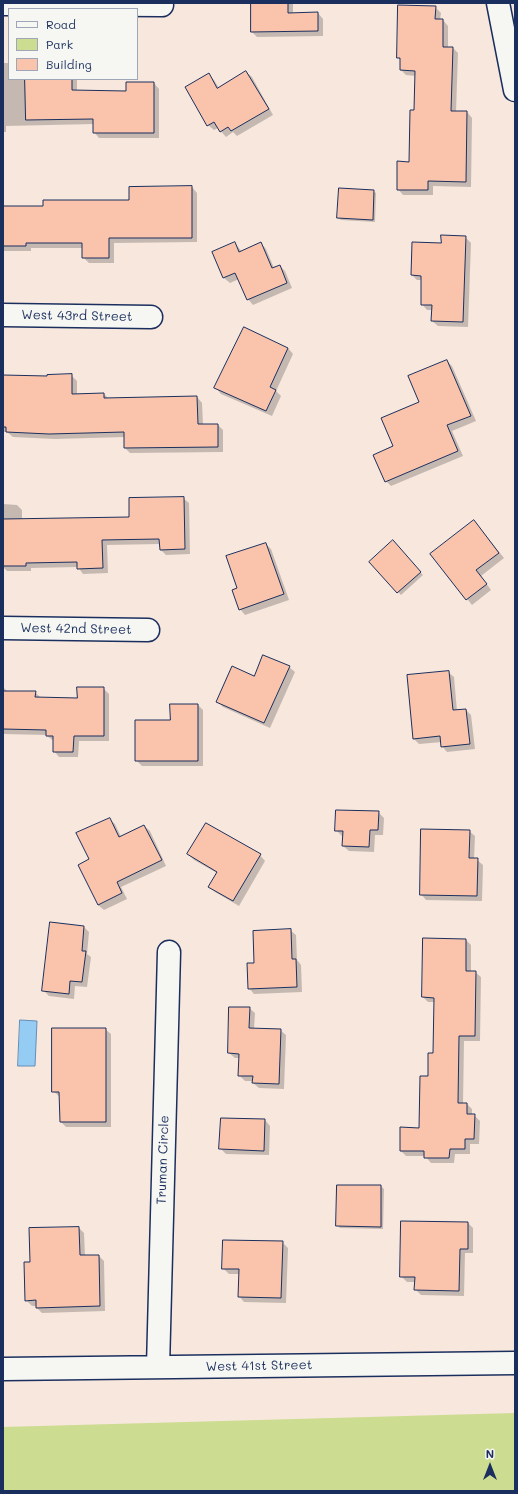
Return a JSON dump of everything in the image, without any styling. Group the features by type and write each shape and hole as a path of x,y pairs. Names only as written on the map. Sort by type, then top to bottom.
{"street":[{"path":"498,3 515,90"},
{"path":"3,4 162,5"},
{"name":"West 43rd Street","path":"3,315 151,317"},
{"name":"West 42nd Street","path":"3,628 148,630"},
{"name":"Truman Circle","path":"158,1367 169,952"},
{"name":"West 41st Street","path":"3,1369 515,1363"}],"green space":[{"path":"515,1413 515,1491 3,1491 3,1427"}],"water":[{"path":"20,1020 37,1021 35,1066 18,1066"}],"building":[{"path":"251,3 288,3 288,13 318,12 318,31 251,32"},
{"path":"398,5 436,6 435,19 443,19 443,47 453,47 451,111 467,111 466,182 428,181 428,190 397,190 397,161 409,162 410,110 414,110 415,71 400,70 400,58 397,58"},
{"path":"246,71 269,109 231,131 228,127 220,132 214,122 207,126 185,87 209,73 217,88"},
{"path":"25,80 72,80 72,90 126,91 126,82 154,82 154,133 93,133 93,119 26,120"},
{"path":"192,186 192,238 109,238 109,258 82,258 82,243 26,243 26,246 3,246 3,206 43,206 43,200 129,200 129,187"},
{"path":"339,188 374,190 373,220 337,218"},
{"path":"441,235 466,236 463,322 431,321 432,305 421,305 421,276 411,275 412,242 441,243"},
{"path":"235,242 239,252 261,242 272,268 280,265 287,283 247,300 235,273 223,278 212,252"},
{"path":"244,327 288,348 270,387 276,390 266,411 214,388"},
{"path":"447,360 471,416 447,425 458,451 385,482 373,455 393,446 381,418 419,402 408,376"},
{"path":"72,374 72,394 104,393 104,398 197,396 198,424 218,424 218,447 124,448 124,432 49,434 6,432 6,427 3,427 3,375 47,376"},
{"path":"184,497 185,549 160,550 159,539 102,540 103,568 77,569 77,562 26,563 26,566 3,566 3,519 129,517 129,498"},
{"path":"474,520 499,553 476,570 487,584 466,600 430,554"},
{"path":"393,540 421,572 397,593 369,562"},
{"path":"266,543 284,594 239,610 232,590 237,588 226,556"},
{"path":"263,655 290,666 264,723 216,702 232,666 254,676"},
{"path":"449,671 453,710 466,709 470,744 441,747 440,736 413,739 407,675"},
{"path":"77,687 104,687 104,736 74,736 73,752 53,752 53,736 46,736 46,730 3,729 3,691 36,691 35,697 77,698"},
{"path":"170,704 198,704 198,761 135,761 135,720 170,720"},
{"path":"336,810 379,811 378,830 370,830 369,847 342,846 343,831 335,831"},
{"path":"110,818 119,837 144,825 162,860 117,882 122,893 98,905 78,865 89,859 76,833"},
{"path":"206,823 261,854 233,901 208,887 217,872 187,854"},
{"path":"421,829 470,830 469,858 478,858 477,896 420,895"},
{"path":"50,922 84,926 82,951 86,951 82,982 70,981 69,994 42,991"},
{"path":"291,929 292,959 296,959 297,987 248,989 247,963 254,963 253,931"},
{"path":"423,938 466,939 466,971 476,971 475,1036 459,1036 458,1103 467,1103 467,1114 475,1114 474,1139 465,1139 465,1149 450,1149 449,1158 424,1158 424,1151 400,1151 400,1127 419,1128 420,1076 428,1076 428,1053 433,1053 434,998 422,997"},
{"path":"229,1007 250,1007 249,1028 281,1029 279,1084 252,1083 253,1076 238,1076 239,1054 228,1053"},
{"path":"52,1028 106,1028 106,1122 60,1122 59,1092 52,1092"},
{"path":"221,1118 265,1119 264,1151 219,1149"},
{"path":"337,1185 381,1185 381,1227 336,1226"},
{"path":"401,1221 468,1222 468,1249 460,1249 459,1291 414,1290 415,1277 400,1277"},
{"path":"79,1227 80,1255 99,1255 100,1306 36,1308 36,1300 25,1301 24,1262 30,1262 29,1228"},
{"path":"223,1240 283,1241 281,1298 238,1297 239,1269 222,1269"}]}
